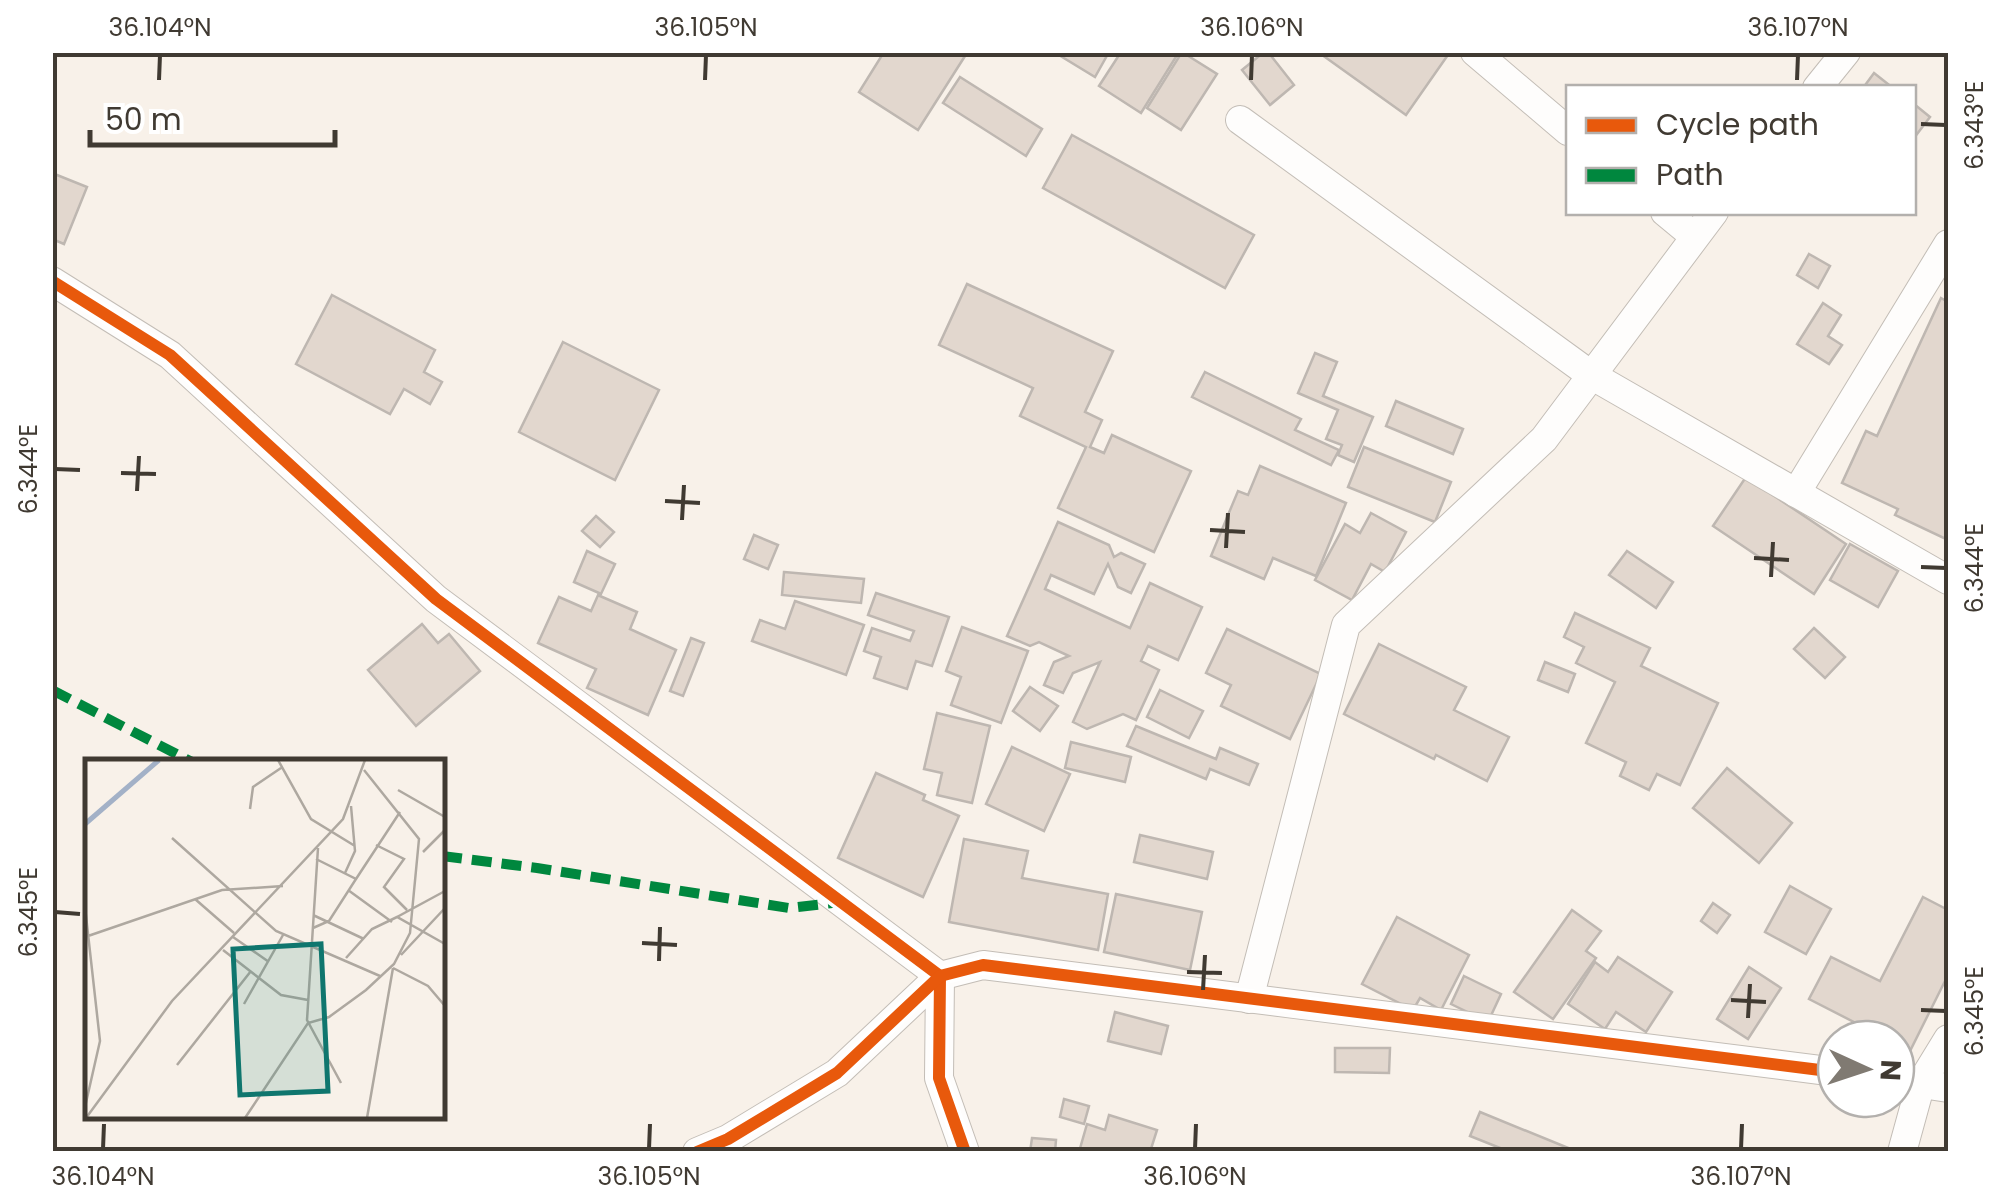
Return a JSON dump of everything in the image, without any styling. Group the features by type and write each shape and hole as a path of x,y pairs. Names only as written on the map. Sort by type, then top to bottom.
{"street":[{"path":"1475,52 1566,129"},
{"path":"1819,85 1846,52"},
{"path":"1240,120 1591,375 1948,580"},
{"path":"1669,215 1694,236"},
{"path":"1249,999 1346,625 1544,439 1712,215"},
{"path":"1796,492 1948,244"},
{"path":"52,281 170,355 436,600 940,976"},
{"path":"697,1152 728,1140 838,1073 940,976 983,965 1816,1070"},
{"path":"940,976 939,1078 965,1152"},
{"path":"1902,1152 1922,1083 1948,1039"}],"building":[{"path":"884,52 959,52 965,56 918,130 859,92"},
{"path":"1054,52 1109,52 1095,77"},
{"path":"1121,52 1179,52 1141,113 1099,86"},
{"path":"1182,52 1217,74 1181,130 1147,108"},
{"path":"1264,52 1294,85 1270,105 1242,70"},
{"path":"1318,52 1450,52 1406,115"},
{"path":"1874,73 1889,85 1865,85"},
{"path":"960,77 1042,129 1026,156 943,103"},
{"path":"1916,106 1930,117 1916,135"},
{"path":"1072,135 1254,235 1225,288 1043,188"},
{"path":"52,173 87,187 64,244 52,239"},
{"path":"1809,254 1830,266 1818,288 1797,275"},
{"path":"967,284 1113,351 1085,412 1102,420 1090,447 1104,453 1112,435 1191,471 1154,552 1058,508 1086,447 1020,416 1033,388 939,345"},
{"path":"332,295 435,350 424,372 442,382 430,404 404,389 390,414 296,364"},
{"path":"1941,298 1948,302 1948,540 1895,515 1898,509 1842,483 1866,431 1877,436"},
{"path":"1823,303 1841,315 1828,336 1842,345 1829,364 1797,344"},
{"path":"563,342 659,390 615,480 519,432"},
{"path":"1315,353 1337,362 1323,396 1373,417 1354,462 1338,455 1342,445 1326,439 1338,410 1298,393"},
{"path":"1205,372 1301,419 1295,430 1339,450 1331,465 1192,397"},
{"path":"1396,401 1463,429 1453,454 1386,426"},
{"path":"1364,447 1451,482 1435,522 1348,487"},
{"path":"1260,466 1346,503 1316,576 1273,558 1264,579 1211,556 1238,491 1248,495"},
{"path":"1746,477 1846,544 1814,594 1713,526"},
{"path":"1371,513 1406,532 1385,572 1371,564 1352,600 1315,580 1345,524 1360,533"},
{"path":"596,516 614,532 600,547 582,531"},
{"path":"1058,522 1109,545 1114,557 1121,553 1145,564 1131,593 1118,587 1108,564 1094,594 1051,575 1045,589 1130,628 1150,583 1202,607 1178,660 1148,646 1141,661 1159,670 1136,720 1123,714 1087,729 1073,722 1100,662 1073,673 1063,693 1044,685 1054,662 1069,656 1039,642 1030,646 1007,636"},
{"path":"754,535 778,545 768,569 744,559"},
{"path":"1850,544 1898,571 1878,607 1830,580"},
{"path":"587,551 615,564 600,596 637,612 630,629 676,650 648,715 587,688 596,669 538,643 559,597 591,611 599,593 574,582"},
{"path":"1627,551 1673,582 1656,608 1609,575"},
{"path":"784,572 864,579 861,603 782,595"},
{"path":"876,593 949,617 932,666 916,661 907,689 874,678 881,657 864,651 872,628 910,641 914,631 868,615"},
{"path":"795,601 864,625 846,675 752,641 760,620 785,629"},
{"path":"1575,613 1650,648 1641,666 1718,703 1680,785 1657,774 1649,790 1620,776 1626,762 1586,743 1615,682 1576,663 1584,647 1564,637"},
{"path":"422,624 438,643 449,634 480,671 416,726 368,670"},
{"path":"962,627 1028,651 1001,723 951,705 961,677 946,671"},
{"path":"1814,628 1845,657 1825,678 1794,649"},
{"path":"1227,629 1321,674 1290,739 1221,706 1231,685 1206,673"},
{"path":"691,638 704,643 683,696 670,691"},
{"path":"1379,644 1466,687 1454,710 1509,737 1487,781 1344,714"},
{"path":"1545,662 1575,674 1568,692 1538,680"},
{"path":"1030,687 1058,706 1040,731 1013,711"},
{"path":"1160,690 1203,711 1189,738 1147,717"},
{"path":"937,713 990,726 972,803 937,795 942,773 924,769"},
{"path":"1136,726 1216,759 1220,748 1258,764 1249,785 1210,769 1206,779 1127,746"},
{"path":"1071,742 1131,757 1125,782 1065,768"},
{"path":"1012,747 1070,774 1044,831 986,804"},
{"path":"1727,768 1792,823 1759,863 1693,808"},
{"path":"876,773 925,795 923,800 959,816 923,897 838,858"},
{"path":"1140,835 1213,852 1207,879 1134,862"},
{"path":"964,839 1028,851 1022,878 1108,894 1098,950 949,922"},
{"path":"1790,886 1831,909 1806,954 1765,932"},
{"path":"1116,894 1202,912 1190,970 1104,952"},
{"path":"1923,897 1948,910 1948,975 1916,1039 1916,1019 1848,1019 1809,999 1831,957 1880,981"},
{"path":"1713,903 1730,915 1717,933 1701,921"},
{"path":"1572,910 1601,931 1586,951 1596,958 1553,1019 1514,992"},
{"path":"1397,917 1469,955 1441,1010 1420,998 1413,1010 1362,984"},
{"path":"1618,957 1672,992 1646,1032 1616,1012 1605,1029 1568,1004 1595,962 1608,972"},
{"path":"1749,967 1781,988 1748,1039 1717,1019"},
{"path":"1464,976 1501,994 1488,1022 1451,1004"},
{"path":"1115,1012 1168,1026 1161,1054 1108,1041"},
{"path":"1335,1048 1390,1048 1389,1073 1335,1072"},
{"path":"1064,1099 1089,1106 1084,1124 1060,1117"},
{"path":"1480,1112 1578,1152 1510,1152 1470,1136"},
{"path":"1109,1115 1157,1130 1150,1152 1079,1152 1087,1124 1105,1130"},
{"path":"1032,1138 1056,1140 1055,1152 1030,1152"}],"marked path":[{"path":"52,690 186,759"},
{"path":"445,856 789,908 841,902"}],"cycle path":[{"path":"52,281 170,355 436,599 940,976 939,1078 965,1152"},
{"path":"697,1152 728,1139 837,1073 940,976 983,965 1816,1069"}]}
